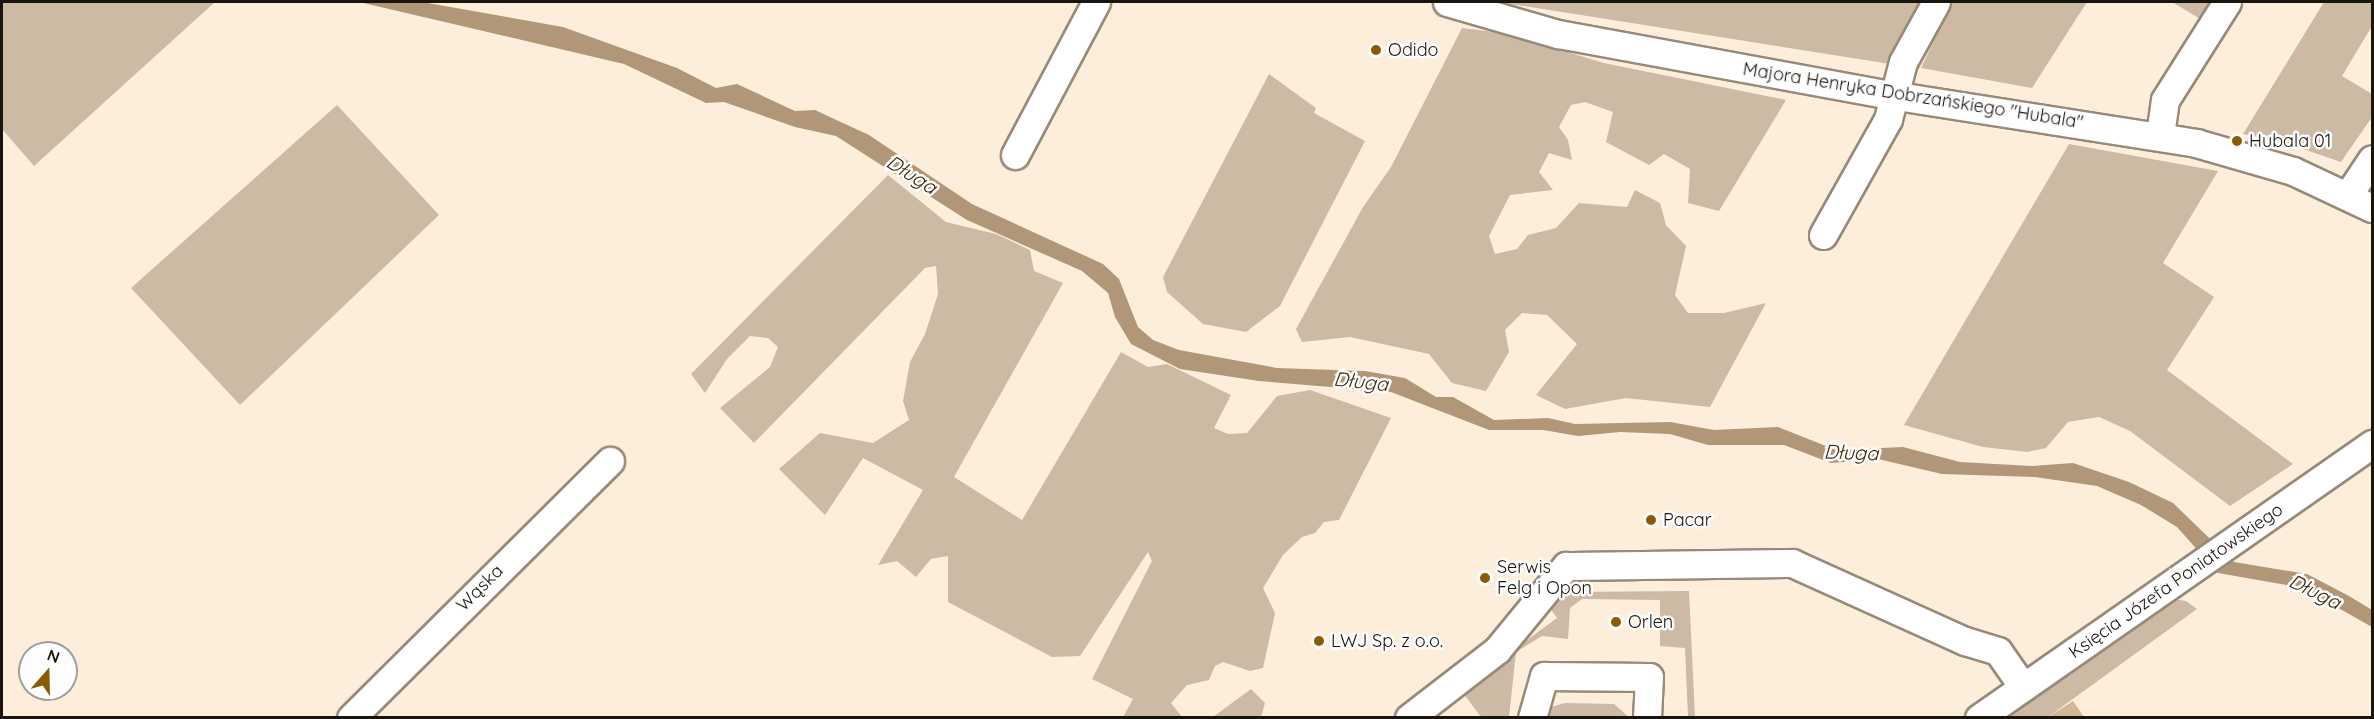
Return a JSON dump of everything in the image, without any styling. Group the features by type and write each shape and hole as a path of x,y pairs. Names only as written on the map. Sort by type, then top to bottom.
{"street":[{"path":"1015,155 1096,2"},
{"path":"1823,235 1897,96 1903,62 1936,2"},
{"path":"2160,135 2164,100 2227,2"},
{"name":"Majora Henryka Dobrzańskiego \"Hubala\"","path":"1460,4 1558,34 1897,96 2160,135 2262,160 2348,195 2373,208"},
{"path":"2348,195 2373,159"},
{"name":"Księcia Józefa Poniatowskiego","path":"1979,717 2373,444"},
{"name":"Wąska","path":"351,717 610,461"},
{"path":"1409,717 1497,650 1566,566 1792,564 1965,641 1998,651 2023,687"},
{"path":"1533,717 1544,676 1649,677 1647,717"}],"shaded area":[{"path":"2,2 215,2 34,166 2,129"},
{"path":"1498,2 1922,2 1890,64"},
{"path":"1952,2 2087,2 2032,88 1921,68"},
{"path":"2172,2 2215,2 2202,20"},
{"path":"2324,2 2372,2 2372,26 2342,76 2372,94 2372,117 2341,162 2279,141 2243,134"},
{"path":"1462,28 1503,33 1604,63 1786,100 1719,211 1688,203 1690,169 1664,154 1649,165 1606,142 1613,112 1585,102 1571,105 1559,127 1568,140 1572,160 1549,153 1539,172 1553,190 1510,195 1489,236 1495,254 1517,249 1528,235 1556,228 1579,203 1627,207 1635,190 1660,203 1666,225 1686,246 1675,295 1688,313 1724,313 1766,303 1710,407 1626,398 1565,409 1536,395 1577,344 1547,315 1522,313 1505,330 1509,352 1486,391 1452,383 1429,354 1350,337 1302,342 1296,329 1363,207 1391,167"},
{"path":"1269,74 1316,108 1314,113 1365,141 1280,306 1246,332 1203,324 1167,292 1163,277"},
{"path":"337,105 439,215 240,405 131,288"},
{"path":"2069,144 2218,171 2163,263 2214,297 2167,370 2293,464 2230,506 2130,431 2099,417 2068,422 2046,448 2027,452 1983,447 1904,425"},
{"path":"888,175 946,222 996,234 1030,250 1034,271 1063,283 954,477 1022,520 1121,352 1148,367 1167,364 1231,395 1214,428 1228,434 1247,433 1277,396 1310,390 1391,418 1339,520 1324,522 1315,533 1302,537 1283,555 1263,588 1275,613 1263,668 1250,671 1223,662 1215,666 1209,680 1187,685 1171,703 1182,717 1123,717 1133,699 1092,679 1152,561 1148,552 1080,656 1052,657 948,602 948,556 931,559 916,577 897,561 878,565 923,490 863,458 825,515 779,469 820,433 873,443 909,420 903,401 910,362 925,334 938,294 936,266 925,268 754,443 720,408 770,367 778,347 768,338 750,336 727,359 705,393 691,374"},
{"path":"1689,591 1695,717 1688,717 1685,648 1660,646 1660,600 1582,599 1570,608 1568,639 1542,636 1516,652 1509,717 1481,717 1460,689 1557,618 1550,608 1570,592"},
{"path":"2172,599 2186,601 2197,609 2048,717 2010,718 2036,690"},
{"path":"1251,689 1265,703 1261,717 1213,717"},
{"path":"2073,701 2084,717 2048,717"},
{"path":"1565,703 1614,704 1629,717 1543,718 1551,707"}],"water":[{"name":"Długa","path":"359,2 422,2 563,27 677,68 716,88 737,84 795,111 815,110 869,135 972,204 1103,264 1119,279 1138,327 1153,340 1179,350 1277,368 1365,371 1405,378 1436,397 1453,397 1494,420 1548,418 1575,424 1670,422 1714,430 1778,427 1836,450 1903,447 1960,462 2031,466 2073,463 2129,482 2173,503 2234,562 2307,574 2349,596 2372,610 2372,627 2303,588 2218,573 2177,527 2141,505 2097,486 2035,477 1942,474 1878,459 1831,463 1784,445 1708,445 1670,434 1620,432 1578,436 1543,430 1489,430 1391,392 1259,381 1180,369 1131,344 1115,317 1108,293 1082,271 967,220 836,136 795,127 724,102 706,103 624,64"}],"place":[{"name":"Odido","path":"1376,50"},
{"name":"Hubala 01","path":"2237,141"},
{"name":"Pacar","path":"1651,520"},
{"name":"Serwis Felg i Opon","path":"1485,578"},
{"name":"Orlen","path":"1616,622"},
{"name":"LWJ Sp. z o.o.","path":"1319,641"}]}
